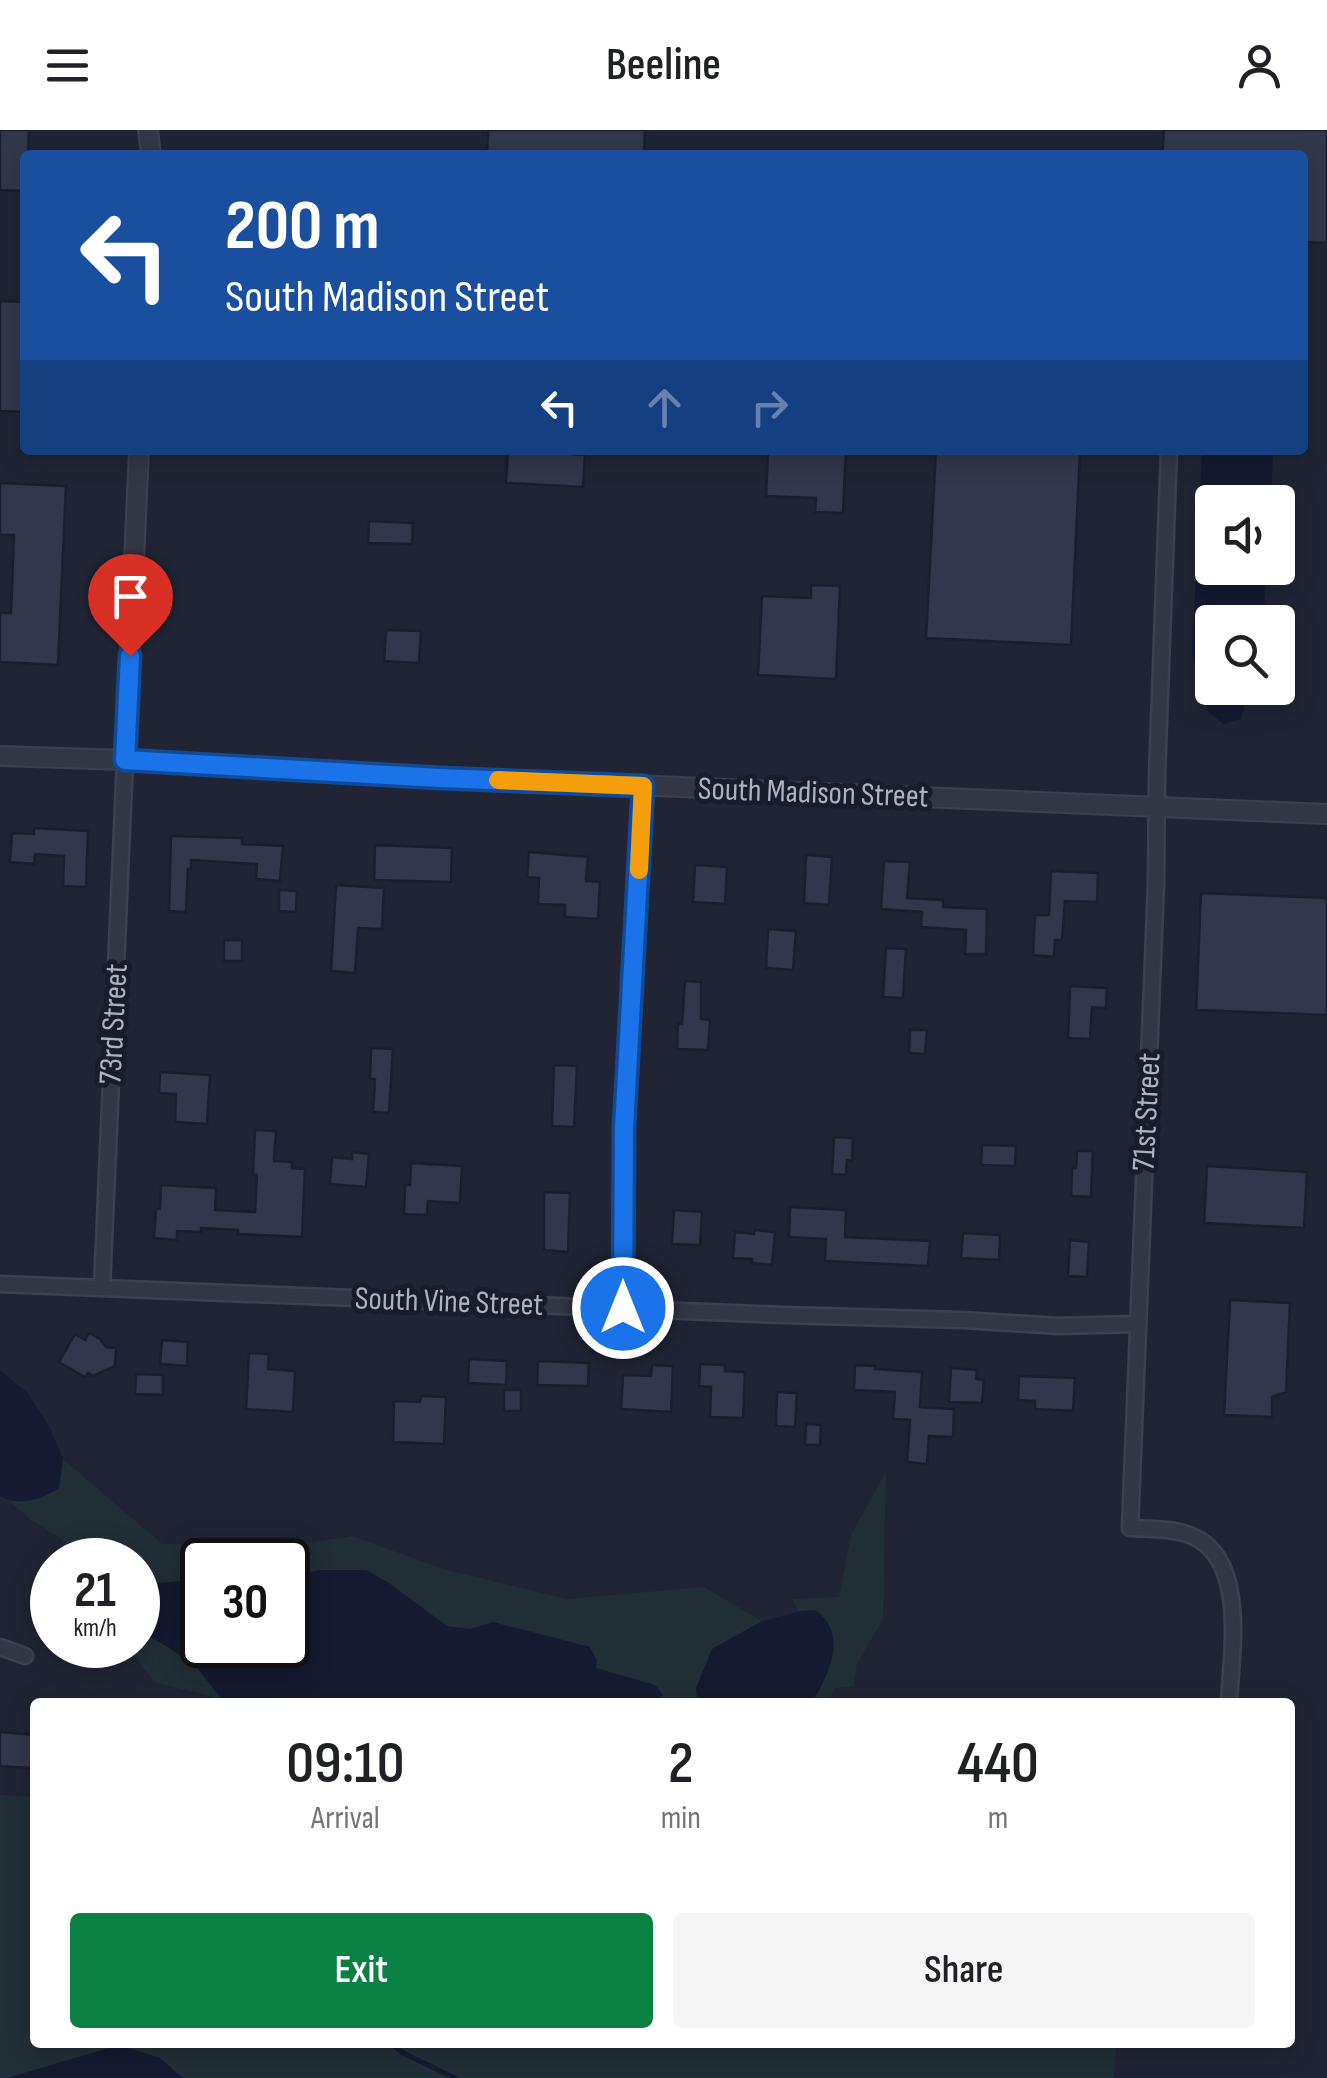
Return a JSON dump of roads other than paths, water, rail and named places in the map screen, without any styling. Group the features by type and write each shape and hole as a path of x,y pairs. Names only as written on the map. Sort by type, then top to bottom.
{"street":[{"path":"125,760 140,455"},
{"name":"71st Street","path":"1169,455 1130,1528 1195,1536 1222,1565 1230,1586 1233,1614 1229,1698"},
{"name":"South Madison Street","path":"0,756 1327,814"},
{"name":"73rd Street","path":"102,1288 125,760"},
{"path":"623,1308 624,1128 643,786"},
{"name":"South Vine Street","path":"0,1284 1059,1326 1137,1324"},
{"path":"0,1647 25,1656"}],"water":[{"path":"1202,455 1273,455 1272,485 1200,485"},
{"path":"1195,585 1266,585 1264,605 1195,605 1195,663 1192,652"},
{"path":"1207,705 1245,705 1241,719 1224,724 1209,713"},
{"path":"0,1370 28,1393 63,1459 59,1488 30,1500 0,1496"},
{"path":"319,1570 366,1570 447,1626 470,1629 493,1622 590,1647 596,1668 655,1685 663,1695 658,1698 221,1698 197,1668 310,1668 310,1572"},
{"path":"180,1581 180,1655 160,1642 160,1583"},
{"path":"815,1610 825,1619 833,1642 829,1667 814,1698 697,1698 696,1688 712,1649 762,1621"},
{"path":"109,2048 128,2048 160,2058 183,2078 7,2078"}],"waterway":[{"path":"396,2048 455,2078"}]}
